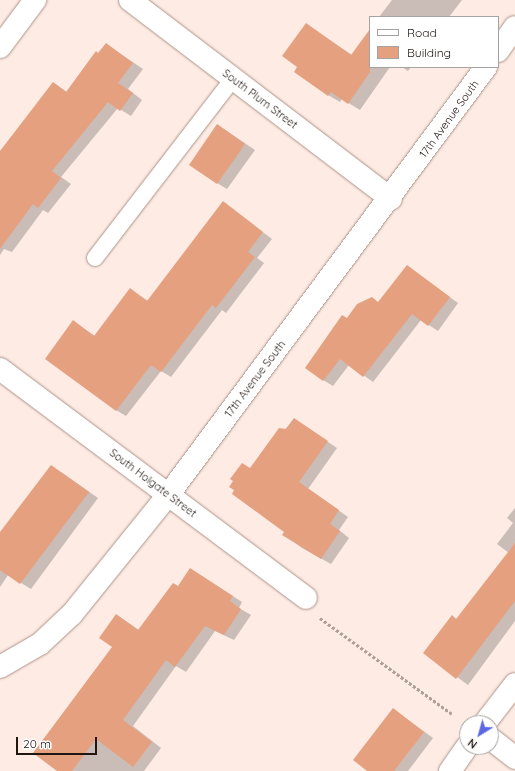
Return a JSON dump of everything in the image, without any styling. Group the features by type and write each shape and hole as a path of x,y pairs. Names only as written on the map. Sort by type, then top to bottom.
{"street":[{"path":"0,47 35,0"},
{"name":"South Plum Street","path":"130,0 391,199"},
{"path":"499,50 515,28"},
{"name":"17th Avenue South","path":"0,667 40,644 72,614 169,494 391,199 485,68"},
{"name":"South Holgate Street","path":"0,369 306,598"},
{"path":"491,715 515,684"},
{"path":"499,745 515,758"},
{"path":"450,771 462,755"}],"lane":[{"path":"95,258 233,79"}],"path":[{"path":"326,623 452,714"}],"building":[{"path":"306,23 351,55 369,30 370,72 348,104 331,92 328,96 294,72 297,67 282,56"},
{"path":"106,43 133,63 118,83 133,93 120,111 108,102 52,171 61,178 38,208 33,204 0,249 0,151 53,82 66,92 96,51 98,53"},
{"path":"217,124 245,144 217,184 189,165"},
{"path":"223,201 263,232 248,252 255,257 216,308 212,305 161,372 151,365 116,411 45,359 73,320 94,336 130,288 147,301"},
{"path":"407,265 450,297 428,326 412,314 363,377 340,359 323,381 305,368 342,315 347,318 357,304 372,297 378,302"},
{"path":"294,418 328,441 299,482 339,510 330,524 340,531 321,559 282,535 284,532 232,494 234,490 229,487 233,481 230,479 242,463 250,468 279,428 286,429"},
{"path":"51,465 89,492 20,584 0,570 0,532"},
{"path":"515,543 515,601 456,679 423,653 452,615 456,619"},
{"path":"190,568 233,596 230,601 241,609 224,635 205,626 175,667 166,660 123,720 152,742 133,767 96,739 72,771 57,771 33,753 112,647 99,638 116,614 138,630 173,583 178,586"},
{"path":"393,708 424,732 394,771 367,771 353,760"}]}
